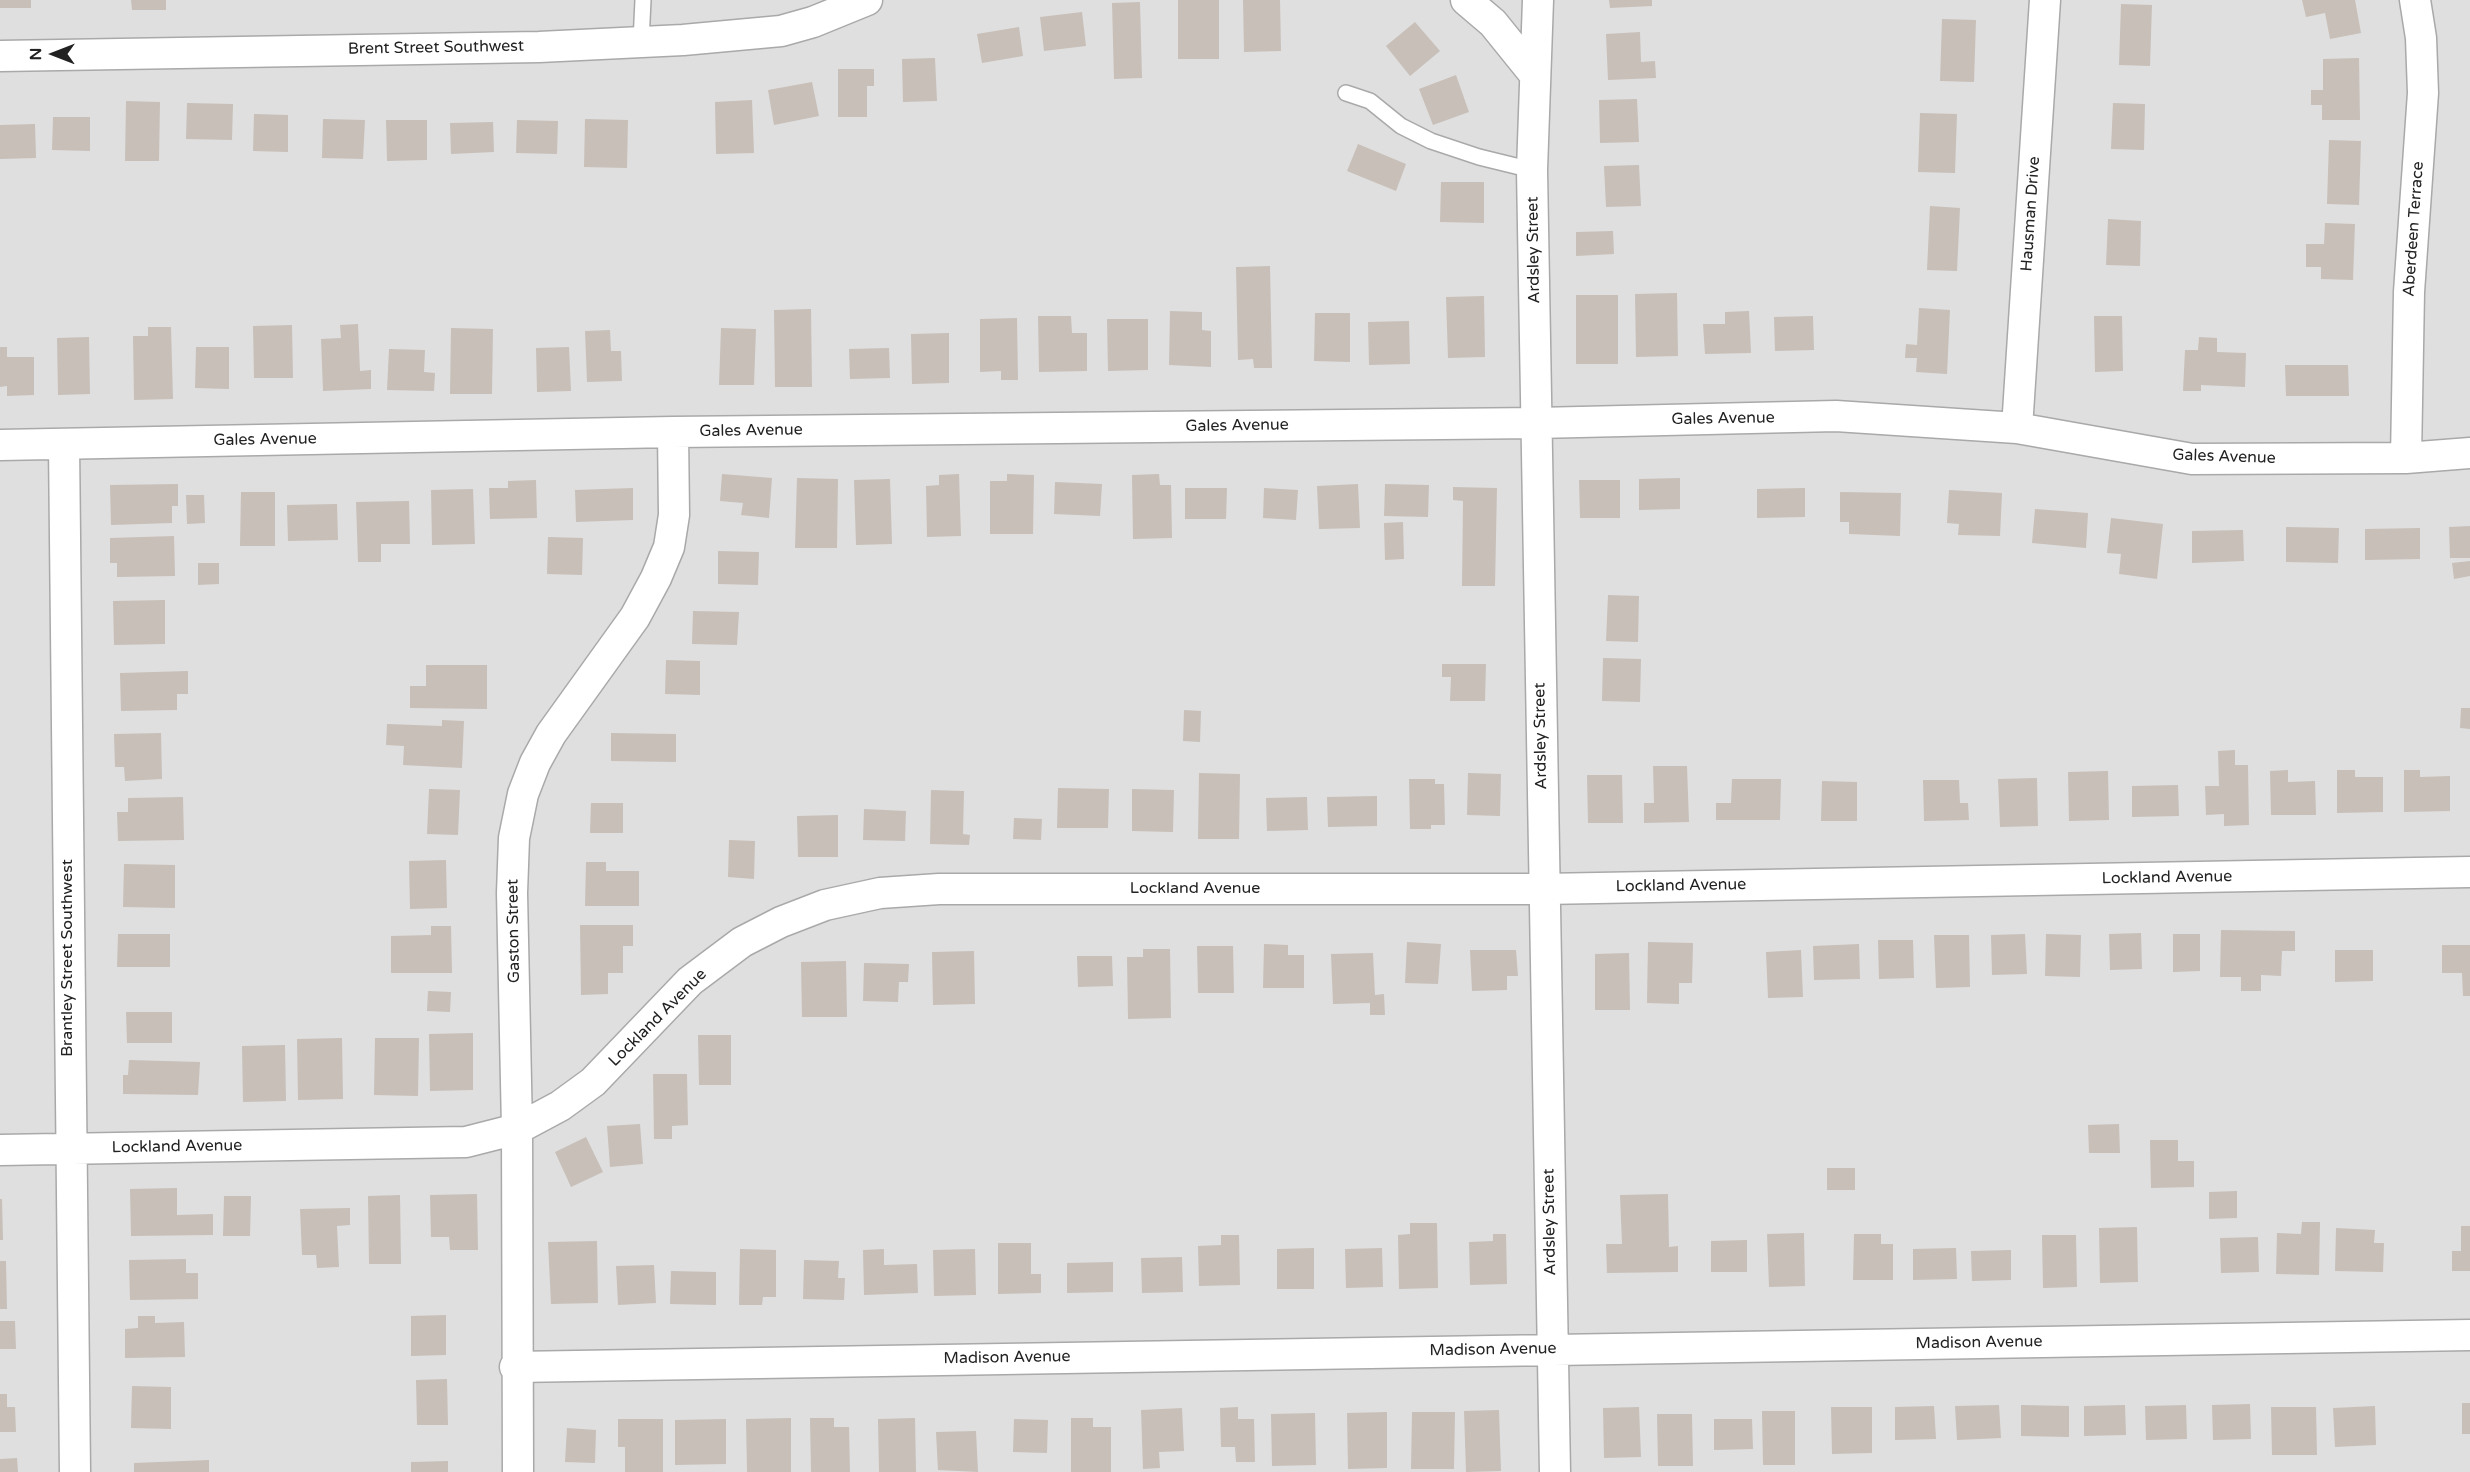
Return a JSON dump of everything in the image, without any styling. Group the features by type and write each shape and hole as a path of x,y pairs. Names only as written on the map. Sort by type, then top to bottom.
{"street":[{"name":"Brent Street Southwest","path":"0,56 641,42 781,30 813,22 867,0"},
{"path":"1466,0 1493,23 1535,75"},
{"name":"Ardsley Street","path":"1538,0 1532,170 1555,1472"},
{"name":"Hausman Drive","path":"2018,428 2045,0"},
{"name":"Aberdeen Terrace","path":"2406,458 2409,292 2422,93 2421,38 2415,0"},
{"name":"Gales Avenue","path":"0,445 673,432 1537,423 1836,416 2018,428 2192,459 2406,458 2470,453"},
{"name":"Gaston Street","path":"518,1472 515,1367 517,1129 512,893 514,838 523,794 535,763 551,734 617,645 656,578 669,547 674,515 673,432"},
{"name":"Brantley Street Southwest","path":"64,444 69,1149 75,1472"},
{"name":"Lockland Avenue","path":"0,1150 466,1142 517,1129 560,1106 593,1082 690,981 742,942 781,922 825,905 880,893 939,889 1543,889 2470,873"},
{"name":"Madison Avenue","path":"515,1367 2470,1335"}],"lane":[{"path":"641,42 643,0"},
{"path":"1346,93 1370,101 1401,126 1431,141 1479,158 1532,170"}],"shaded area":[{"path":"0,0 2470,0 2470,1472 0,1472"}],"building":[{"path":"0,0 31,0 31,8 0,8"},
{"path":"131,0 166,0 166,10 132,10"},
{"path":"1178,0 1219,0 1219,59 1178,59"},
{"path":"1243,0 1280,0 1281,51 1244,52"},
{"path":"1609,0 1652,0 1652,6 1610,8"},
{"path":"2302,0 2355,0 2361,33 2330,39 2325,13 2306,17"},
{"path":"1140,2 1142,78 1114,79 1112,3"},
{"path":"2121,4 2152,5 2150,66 2119,65"},
{"path":"1082,12 1086,46 1044,51 1040,17"},
{"path":"1942,19 1976,20 1974,82 1940,81"},
{"path":"1415,22 1440,51 1410,76 1386,46"},
{"path":"1019,27 1023,56 982,63 977,34"},
{"path":"1640,32 1641,62 1655,61 1656,78 1608,80 1606,34"},
{"path":"935,58 937,101 903,102 902,59"},
{"path":"2359,58 2360,120 2322,120 2322,105 2311,105 2311,90 2323,90 2323,59"},
{"path":"838,69 874,69 874,86 867,86 867,117 838,117"},
{"path":"1456,75 1469,112 1433,125 1419,89"},
{"path":"812,82 819,116 774,125 768,90"},
{"path":"1637,99 1639,142 1600,143 1599,100"},
{"path":"752,100 754,153 716,154 715,102"},
{"path":"126,101 160,102 159,161 125,161"},
{"path":"187,103 233,104 232,140 186,139"},
{"path":"2113,103 2145,104 2144,150 2111,149"},
{"path":"1920,113 1957,114 1955,173 1918,172"},
{"path":"254,114 288,115 288,152 253,151"},
{"path":"53,117 90,117 90,151 52,150"},
{"path":"323,119 365,120 363,159 322,158"},
{"path":"585,119 628,120 627,168 584,167"},
{"path":"386,120 427,120 427,160 387,161"},
{"path":"517,120 558,121 557,154 516,153"},
{"path":"493,122 494,152 451,154 450,123"},
{"path":"35,124 36,158 0,159 0,125"},
{"path":"2329,140 2361,141 2359,205 2327,204"},
{"path":"1358,144 1406,164 1396,191 1347,171"},
{"path":"1639,165 1641,206 1606,207 1604,166"},
{"path":"1441,182 1484,182 1484,223 1440,222"},
{"path":"1930,206 1960,208 1957,271 1927,270"},
{"path":"2108,219 2141,221 2140,266 2106,265"},
{"path":"2325,223 2355,224 2353,280 2321,279 2321,267 2306,267 2306,244 2324,244"},
{"path":"1613,231 1614,254 1576,256 1576,232"},
{"path":"1270,266 1272,368 1254,368 1253,359 1238,360 1236,267"},
{"path":"1677,293 1678,356 1636,357 1635,294"},
{"path":"1576,295 1618,295 1618,364 1576,364"},
{"path":"1484,296 1485,357 1448,358 1446,297"},
{"path":"1919,308 1950,310 1947,374 1916,372 1917,358 1905,358 1906,344 1917,345"},
{"path":"811,309 812,387 775,387 774,310"},
{"path":"1170,311 1202,312 1202,330 1211,331 1211,367 1169,365"},
{"path":"1749,311 1751,353 1705,354 1703,324 1725,324 1725,312"},
{"path":"1315,313 1350,313 1350,362 1314,361"},
{"path":"1038,316 1071,316 1072,333 1087,333 1087,371 1039,372"},
{"path":"1813,316 1814,350 1775,351 1774,317"},
{"path":"2094,316 2122,316 2123,371 2095,372"},
{"path":"1017,318 1018,380 1001,380 1001,371 980,372 980,319"},
{"path":"1107,319 1148,319 1148,370 1108,371"},
{"path":"1409,321 1410,364 1369,365 1368,322"},
{"path":"358,324 360,371 371,370 371,389 323,391 321,339 341,338 340,325"},
{"path":"292,325 293,378 254,378 253,326"},
{"path":"148,327 171,327 173,399 134,400 133,336 148,336"},
{"path":"451,328 493,329 492,394 450,394"},
{"path":"721,328 756,329 754,385 719,385"},
{"path":"610,330 611,351 621,351 622,381 587,382 585,331"},
{"path":"949,333 949,383 912,384 911,334"},
{"path":"89,337 90,394 58,395 57,338"},
{"path":"2199,337 2217,338 2217,352 2246,353 2245,387 2201,385 2201,391 2183,391 2185,350 2198,350"},
{"path":"0,347 7,347 7,357 34,357 34,395 7,396 7,386 0,387"},
{"path":"196,347 229,347 229,389 195,388"},
{"path":"569,347 571,391 537,392 536,348"},
{"path":"889,348 890,378 850,379 849,349"},
{"path":"389,349 425,350 424,372 435,373 434,391 387,390"},
{"path":"2285,365 2348,365 2349,396 2286,396"},
{"path":"722,474 772,478 769,518 741,515 743,503 720,501"},
{"path":"959,474 961,536 927,537 926,486 939,485 939,475"},
{"path":"1007,474 1034,475 1033,534 990,534 990,481 1007,481"},
{"path":"1159,474 1160,485 1171,485 1172,538 1133,539 1132,475"},
{"path":"797,478 838,479 837,548 795,548"},
{"path":"1680,478 1680,509 1639,510 1639,479"},
{"path":"890,479 892,544 856,545 854,480"},
{"path":"536,480 537,518 490,519 489,488 508,488 508,481"},
{"path":"1579,480 1620,480 1620,518 1580,518"},
{"path":"1055,482 1102,484 1100,516 1054,514"},
{"path":"178,484 178,506 172,506 172,523 111,525 110,485"},
{"path":"1358,484 1360,528 1319,529 1317,486"},
{"path":"1385,484 1429,485 1428,517 1384,516"},
{"path":"1453,487 1497,488 1495,586 1462,586 1463,501 1453,500"},
{"path":"633,488 633,520 576,522 575,490"},
{"path":"1185,488 1227,488 1226,519 1185,519"},
{"path":"1264,488 1298,490 1296,520 1263,518"},
{"path":"1805,488 1805,517 1757,518 1757,489"},
{"path":"473,489 475,544 432,545 431,490"},
{"path":"1949,490 2002,493 2000,536 1958,535 1959,524 1947,523"},
{"path":"241,492 275,492 275,546 240,546"},
{"path":"1840,492 1901,493 1900,536 1849,534 1849,522 1840,522"},
{"path":"186,495 204,495 205,523 187,524"},
{"path":"409,501 410,544 381,544 381,562 358,562 356,502"},
{"path":"337,504 338,540 288,541 287,505"},
{"path":"2035,509 2088,513 2086,548 2032,543"},
{"path":"2111,518 2163,524 2157,579 2119,574 2121,554 2107,553"},
{"path":"1403,522 1404,559 1385,560 1384,523"},
{"path":"2470,526 2470,558 2450,558 2449,527"},
{"path":"2286,527 2339,528 2338,563 2286,562"},
{"path":"2420,528 2420,559 2365,560 2365,529"},
{"path":"2243,530 2244,561 2192,563 2192,531"},
{"path":"174,536 175,576 117,577 117,563 110,563 110,538"},
{"path":"548,537 583,538 582,575 547,574"},
{"path":"718,551 759,552 758,585 718,584"},
{"path":"2470,561 2470,576 2454,579 2452,563"},
{"path":"198,563 219,563 219,584 198,585"},
{"path":"1608,595 1639,596 1638,642 1606,641"},
{"path":"165,600 165,644 114,645 113,601"},
{"path":"693,611 739,612 737,645 692,644"},
{"path":"1603,658 1641,659 1640,702 1602,701"},
{"path":"666,660 700,661 700,695 665,694"},
{"path":"1442,664 1486,664 1485,701 1450,701 1451,677 1442,677"},
{"path":"426,665 487,665 487,709 410,708 410,686 426,686"},
{"path":"188,671 188,694 177,694 177,710 121,711 120,673"},
{"path":"2461,708 2470,708 2470,729 2460,728"},
{"path":"1184,710 1201,711 1200,742 1183,741"},
{"path":"442,720 464,721 462,768 403,765 404,746 386,745 387,724 442,726"},
{"path":"161,733 162,779 125,781 124,767 115,767 114,734"},
{"path":"611,733 676,734 676,762 611,761"},
{"path":"2235,750 2235,765 2248,765 2249,825 2224,826 2224,814 2206,815 2205,786 2219,786 2218,751"},
{"path":"1653,766 1687,766 1689,822 1644,823 1644,803 1654,803"},
{"path":"2288,770 2288,782 2315,781 2316,815 2271,815 2270,771"},
{"path":"2337,770 2355,770 2355,777 2383,777 2383,812 2337,813"},
{"path":"2404,770 2420,770 2420,777 2450,776 2450,811 2404,812"},
{"path":"2108,771 2109,820 2069,821 2068,772"},
{"path":"1199,773 1240,774 1239,839 1198,839"},
{"path":"1468,773 1501,774 1500,816 1467,815"},
{"path":"1587,775 1622,775 1623,823 1588,823"},
{"path":"2037,778 2038,826 2000,827 1998,779"},
{"path":"1409,779 1435,779 1435,784 1444,784 1445,825 1431,825 1431,829 1410,829"},
{"path":"1732,779 1781,779 1780,820 1716,820 1716,803 1731,803"},
{"path":"1923,780 1959,780 1960,803 1968,803 1969,820 1924,821"},
{"path":"1822,781 1857,782 1857,821 1821,821"},
{"path":"2178,785 2179,816 2132,817 2132,786"},
{"path":"1058,788 1109,789 1108,828 1057,828"},
{"path":"429,789 460,790 458,835 427,834"},
{"path":"1132,789 1174,790 1173,832 1132,831"},
{"path":"931,790 964,791 963,834 970,835 969,845 930,844"},
{"path":"1377,796 1377,826 1328,827 1327,797"},
{"path":"183,797 184,840 118,841 117,812 128,812 128,798"},
{"path":"1307,797 1308,830 1267,831 1266,798"},
{"path":"591,803 623,803 623,833 590,833"},
{"path":"864,809 906,811 905,841 863,840"},
{"path":"838,815 838,857 798,857 797,816"},
{"path":"1014,818 1042,819 1041,840 1013,839"},
{"path":"729,840 755,841 754,879 728,877"},
{"path":"446,860 447,908 410,909 409,861"},
{"path":"586,862 606,862 606,871 639,871 639,906 585,906"},
{"path":"124,864 175,865 175,908 123,907"},
{"path":"580,925 633,925 633,946 623,946 623,973 608,973 608,994 581,995"},
{"path":"431,926 451,926 452,973 391,973 391,936 431,935"},
{"path":"2221,930 2295,931 2295,951 2282,951 2281,976 2261,975 2261,991 2241,991 2241,977 2220,977"},
{"path":"2141,933 2142,969 2110,970 2109,934"},
{"path":"118,934 170,934 170,967 117,967"},
{"path":"2025,934 2027,974 1992,975 1991,935"},
{"path":"2046,934 2081,935 2080,977 2045,976"},
{"path":"2173,934 2200,934 2200,971 2173,972"},
{"path":"1934,935 1969,935 1970,987 1936,988"},
{"path":"1878,940 1913,940 1914,978 1879,979"},
{"path":"1407,942 1441,944 1438,984 1405,983"},
{"path":"1648,942 1693,943 1692,983 1679,983 1679,1004 1647,1003"},
{"path":"1264,944 1288,945 1288,955 1304,955 1304,988 1263,988"},
{"path":"1859,944 1860,979 1814,980 1813,946"},
{"path":"2442,945 2470,945 2470,996 2463,996 2462,973 2442,973"},
{"path":"1197,946 1233,946 1234,993 1198,993"},
{"path":"1143,949 1170,949 1171,1018 1128,1019 1127,957 1143,957"},
{"path":"1470,950 1516,950 1518,976 1507,976 1507,990 1472,991"},
{"path":"1801,950 1803,997 1768,998 1766,952"},
{"path":"2335,950 2373,950 2373,981 2335,982"},
{"path":"974,951 975,1004 933,1005 932,952"},
{"path":"1373,953 1375,995 1384,994 1385,1015 1370,1015 1370,1003 1333,1004 1331,954"},
{"path":"1629,953 1630,1010 1595,1010 1595,954"},
{"path":"1077,956 1112,956 1113,986 1078,987"},
{"path":"846,961 847,1017 802,1017 801,962"},
{"path":"864,963 909,964 908,982 899,982 898,1002 863,1001"},
{"path":"428,991 451,992 450,1012 427,1011"},
{"path":"126,1012 172,1012 172,1043 127,1043"},
{"path":"473,1033 473,1090 430,1091 429,1034"},
{"path":"698,1035 731,1035 731,1085 699,1085"},
{"path":"342,1038 343,1099 298,1100 297,1039"},
{"path":"375,1038 419,1038 418,1096 374,1095"},
{"path":"285,1045 286,1101 243,1102 242,1046"},
{"path":"129,1060 200,1062 198,1095 123,1094 123,1075 128,1075"},
{"path":"653,1074 687,1074 688,1125 672,1126 672,1139 654,1139"},
{"path":"640,1124 643,1164 610,1167 607,1126"},
{"path":"2119,1124 2120,1153 2089,1153 2088,1125"},
{"path":"586,1137 603,1172 571,1187 555,1152"},
{"path":"2150,1140 2178,1140 2178,1161 2194,1161 2194,1187 2151,1188"},
{"path":"1827,1168 1855,1168 1855,1190 1827,1190"},
{"path":"177,1188 177,1215 213,1214 213,1235 131,1236 130,1189"},
{"path":"2237,1191 2237,1218 2209,1219 2209,1192"},
{"path":"477,1194 478,1250 450,1250 449,1237 431,1237 430,1195"},
{"path":"1668,1194 1669,1247 1678,1246 1678,1272 1607,1273 1606,1244 1622,1244 1620,1195"},
{"path":"400,1195 401,1264 369,1264 368,1196"},
{"path":"224,1196 251,1196 250,1236 223,1236"},
{"path":"0,1199 2,1199 3,1240 0,1240"},
{"path":"350,1208 350,1225 337,1226 339,1267 317,1268 316,1255 302,1255 300,1209"},
{"path":"2302,1222 2320,1222 2319,1275 2276,1274 2277,1233 2301,1234"},
{"path":"1410,1223 1437,1223 1438,1288 1399,1289 1398,1235 1410,1234"},
{"path":"2461,1226 2470,1226 2470,1271 2452,1271 2452,1251 2461,1251"},
{"path":"2137,1227 2138,1282 2100,1283 2099,1228"},
{"path":"2336,1228 2375,1230 2374,1243 2384,1243 2383,1272 2335,1271"},
{"path":"1804,1233 1805,1286 1769,1287 1767,1234"},
{"path":"1493,1234 1506,1234 1507,1284 1470,1285 1469,1242 1493,1241"},
{"path":"1854,1234 1881,1234 1881,1244 1893,1244 1893,1280 1853,1280"},
{"path":"1221,1235 1239,1235 1240,1285 1199,1286 1198,1246 1221,1245"},
{"path":"2042,1235 2076,1235 2077,1287 2043,1288"},
{"path":"2258,1237 2259,1272 2221,1273 2220,1238"},
{"path":"1747,1240 1747,1272 1711,1272 1711,1241"},
{"path":"597,1241 598,1303 551,1304 548,1242"},
{"path":"998,1243 1031,1243 1031,1274 1041,1274 1041,1293 998,1294"},
{"path":"1314,1248 1314,1289 1277,1289 1277,1249"},
{"path":"1382,1248 1383,1287 1346,1288 1345,1249"},
{"path":"1956,1248 1957,1279 1913,1280 1913,1249"},
{"path":"740,1249 776,1250 776,1297 763,1297 762,1305 739,1305"},
{"path":"884,1249 884,1265 917,1264 918,1293 864,1295 863,1250"},
{"path":"975,1249 976,1295 934,1296 933,1250"},
{"path":"2011,1250 2011,1280 1972,1281 1971,1251"},
{"path":"1182,1257 1183,1292 1142,1293 1141,1258"},
{"path":"186,1259 186,1273 198,1273 198,1299 130,1300 129,1260"},
{"path":"804,1260 839,1261 838,1278 845,1278 844,1300 803,1299"},
{"path":"0,1261 6,1261 7,1309 0,1309"},
{"path":"1113,1262 1113,1292 1067,1293 1067,1263"},
{"path":"654,1265 656,1303 618,1305 616,1266"},
{"path":"671,1271 716,1272 716,1305 670,1304"},
{"path":"446,1315 446,1355 411,1356 411,1316"},
{"path":"138,1316 155,1316 155,1323 184,1322 185,1357 125,1358 125,1329 138,1328"},
{"path":"0,1321 15,1321 16,1349 0,1349"},
{"path":"447,1379 448,1425 417,1425 416,1380"},
{"path":"132,1386 171,1387 171,1429 131,1428"},
{"path":"0,1394 7,1394 7,1407 15,1407 16,1432 0,1432"},
{"path":"2462,1403 2470,1403 2470,1434 2462,1434"},
{"path":"2250,1404 2251,1439 2213,1440 2212,1405"},
{"path":"1999,1405 2001,1438 1957,1440 1955,1406"},
{"path":"2021,1405 2069,1406 2069,1437 2021,1436"},
{"path":"2125,1405 2126,1435 2084,1436 2084,1406"},
{"path":"2186,1405 2187,1439 2146,1440 2145,1406"},
{"path":"1934,1406 1936,1439 1895,1440 1895,1407"},
{"path":"2375,1406 2376,1445 2335,1447 2333,1408"},
{"path":"1238,1407 1238,1419 1254,1419 1255,1462 1236,1462 1235,1447 1221,1447 1220,1408"},
{"path":"1639,1407 1641,1457 1604,1458 1603,1408"},
{"path":"1831,1407 1872,1407 1872,1453 1832,1454"},
{"path":"2271,1407 2316,1407 2317,1455 2272,1455"},
{"path":"1182,1408 1184,1451 1159,1452 1160,1468 1143,1469 1141,1410"},
{"path":"1499,1410 1501,1471 1466,1472 1464,1411"},
{"path":"1762,1411 1795,1411 1795,1465 1763,1465"},
{"path":"1387,1412 1387,1468 1348,1469 1347,1413"},
{"path":"1412,1412 1455,1412 1454,1469 1411,1469"},
{"path":"1315,1413 1316,1465 1272,1466 1271,1414"},
{"path":"1657,1414 1692,1414 1693,1466 1658,1466"},
{"path":"791,1418 791,1472 747,1472 746,1419"},
{"path":"810,1418 834,1418 834,1427 849,1427 850,1472 811,1472"},
{"path":"915,1418 916,1472 879,1472 878,1419"},
{"path":"1071,1418 1093,1418 1093,1427 1111,1427 1111,1472 1071,1472"},
{"path":"618,1419 663,1419 663,1472 625,1472 625,1447 618,1447"},
{"path":"726,1419 726,1464 675,1465 675,1420"},
{"path":"1014,1419 1048,1420 1047,1453 1013,1452"},
{"path":"1714,1419 1752,1419 1753,1449 1714,1450"},
{"path":"567,1428 596,1430 595,1463 565,1462"},
{"path":"976,1431 978,1472 938,1470 936,1432"},
{"path":"17,1458 18,1472 0,1472 0,1459"},
{"path":"209,1460 209,1472 134,1472 134,1463"},
{"path":"448,1461 448,1472 411,1472 411,1462"}]}
